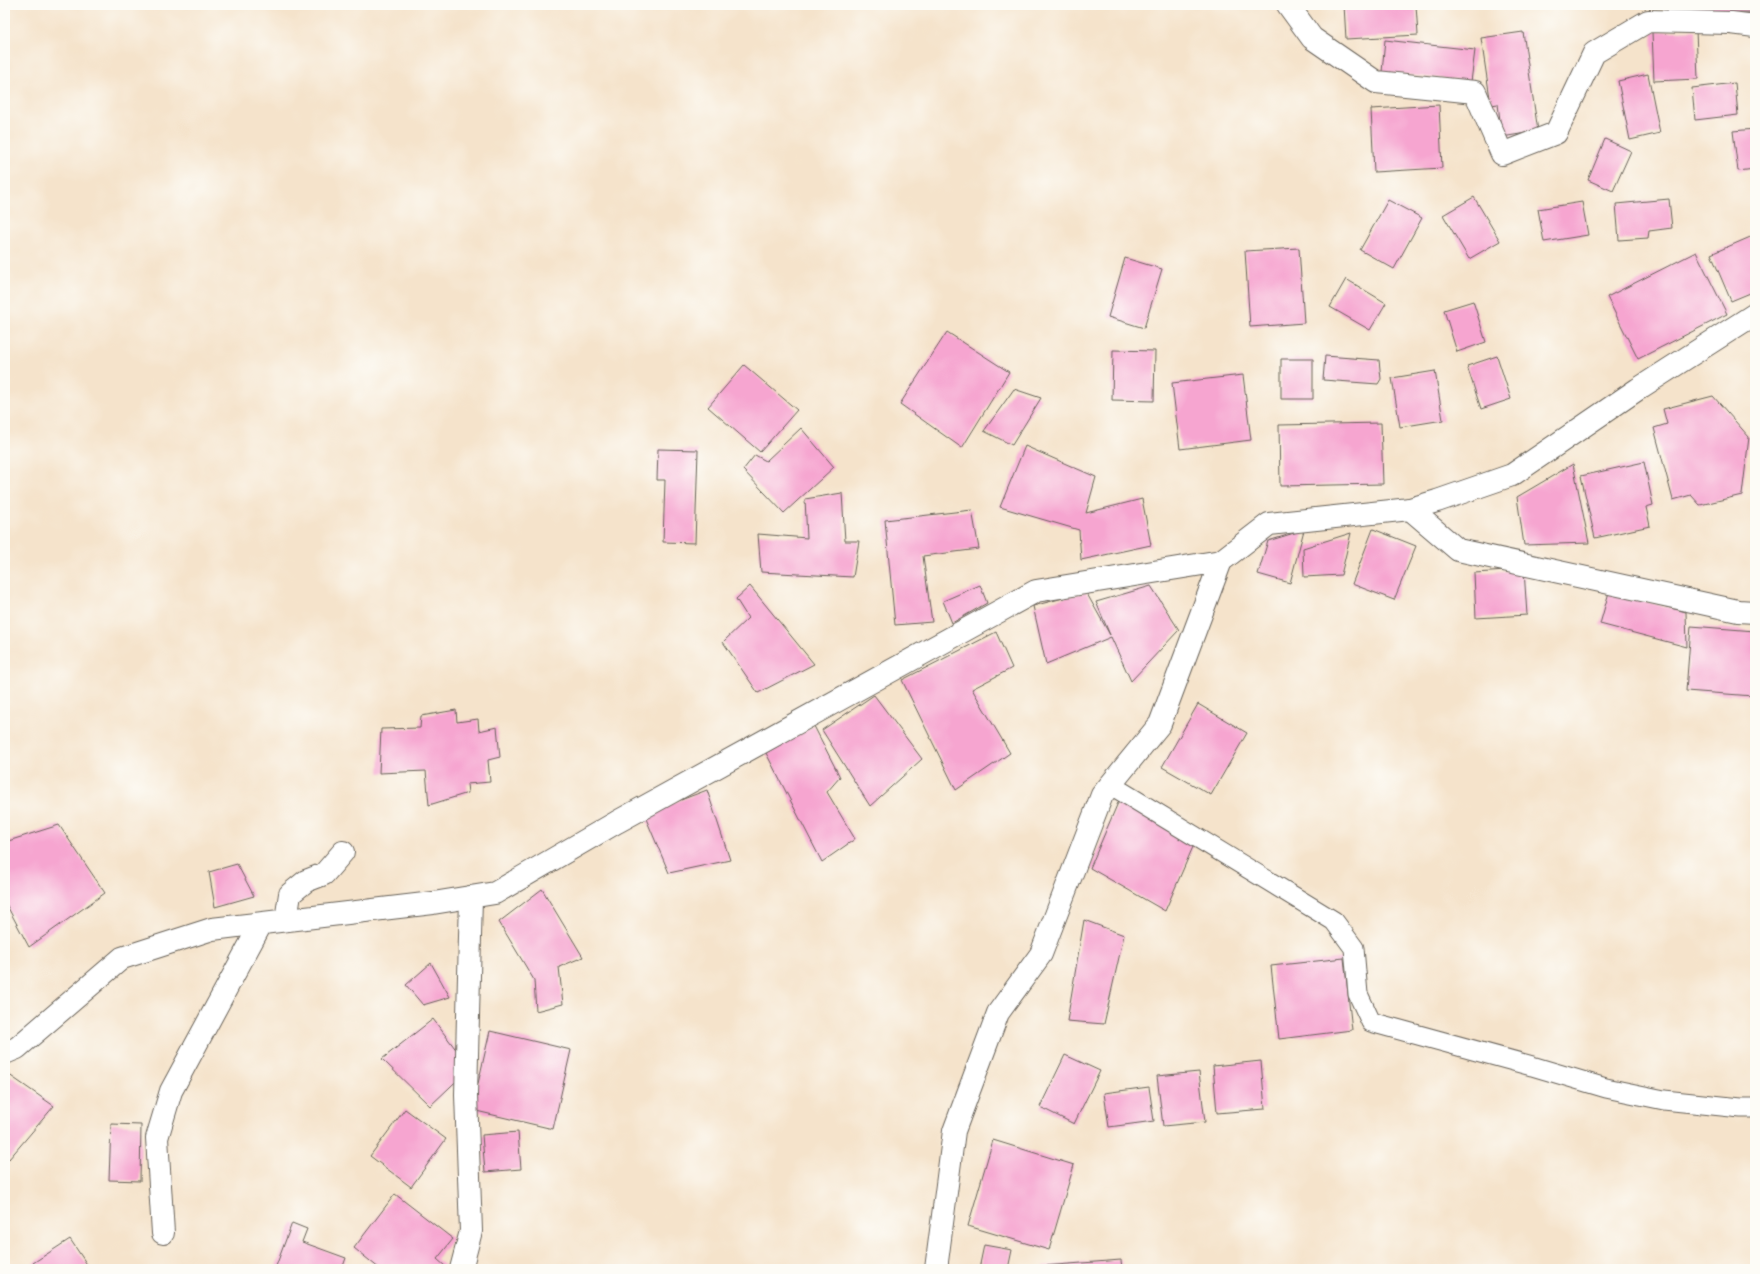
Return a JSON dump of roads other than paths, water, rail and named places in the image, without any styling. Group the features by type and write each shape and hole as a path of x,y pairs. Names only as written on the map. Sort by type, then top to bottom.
{"street":[{"path":"1288,5 1312,38 1376,82 1475,92 1502,154 1556,133 1594,53 1648,21 1731,23 1755,26"},
{"path":"5,1053 18,1048 122,958 212,929 261,924 495,893 617,822 1036,591 1222,561 1269,524 1410,509 1512,475 1638,389 1755,314"},
{"path":"1410,509 1458,550 1738,611 1755,612"},
{"path":"936,1269 954,1131 998,1013 1041,954 1102,795 1160,724 1222,561"},
{"path":"286,920 290,894 306,881 324,874 343,852"},
{"path":"461,1269 471,1231 466,1095 471,897"},
{"path":"163,1233 157,1138 171,1091 261,924"}],"lane":[{"path":"1111,785 1334,921 1354,948 1358,994 1371,1022 1606,1088 1664,1100 1741,1108 1755,1108"}]}
